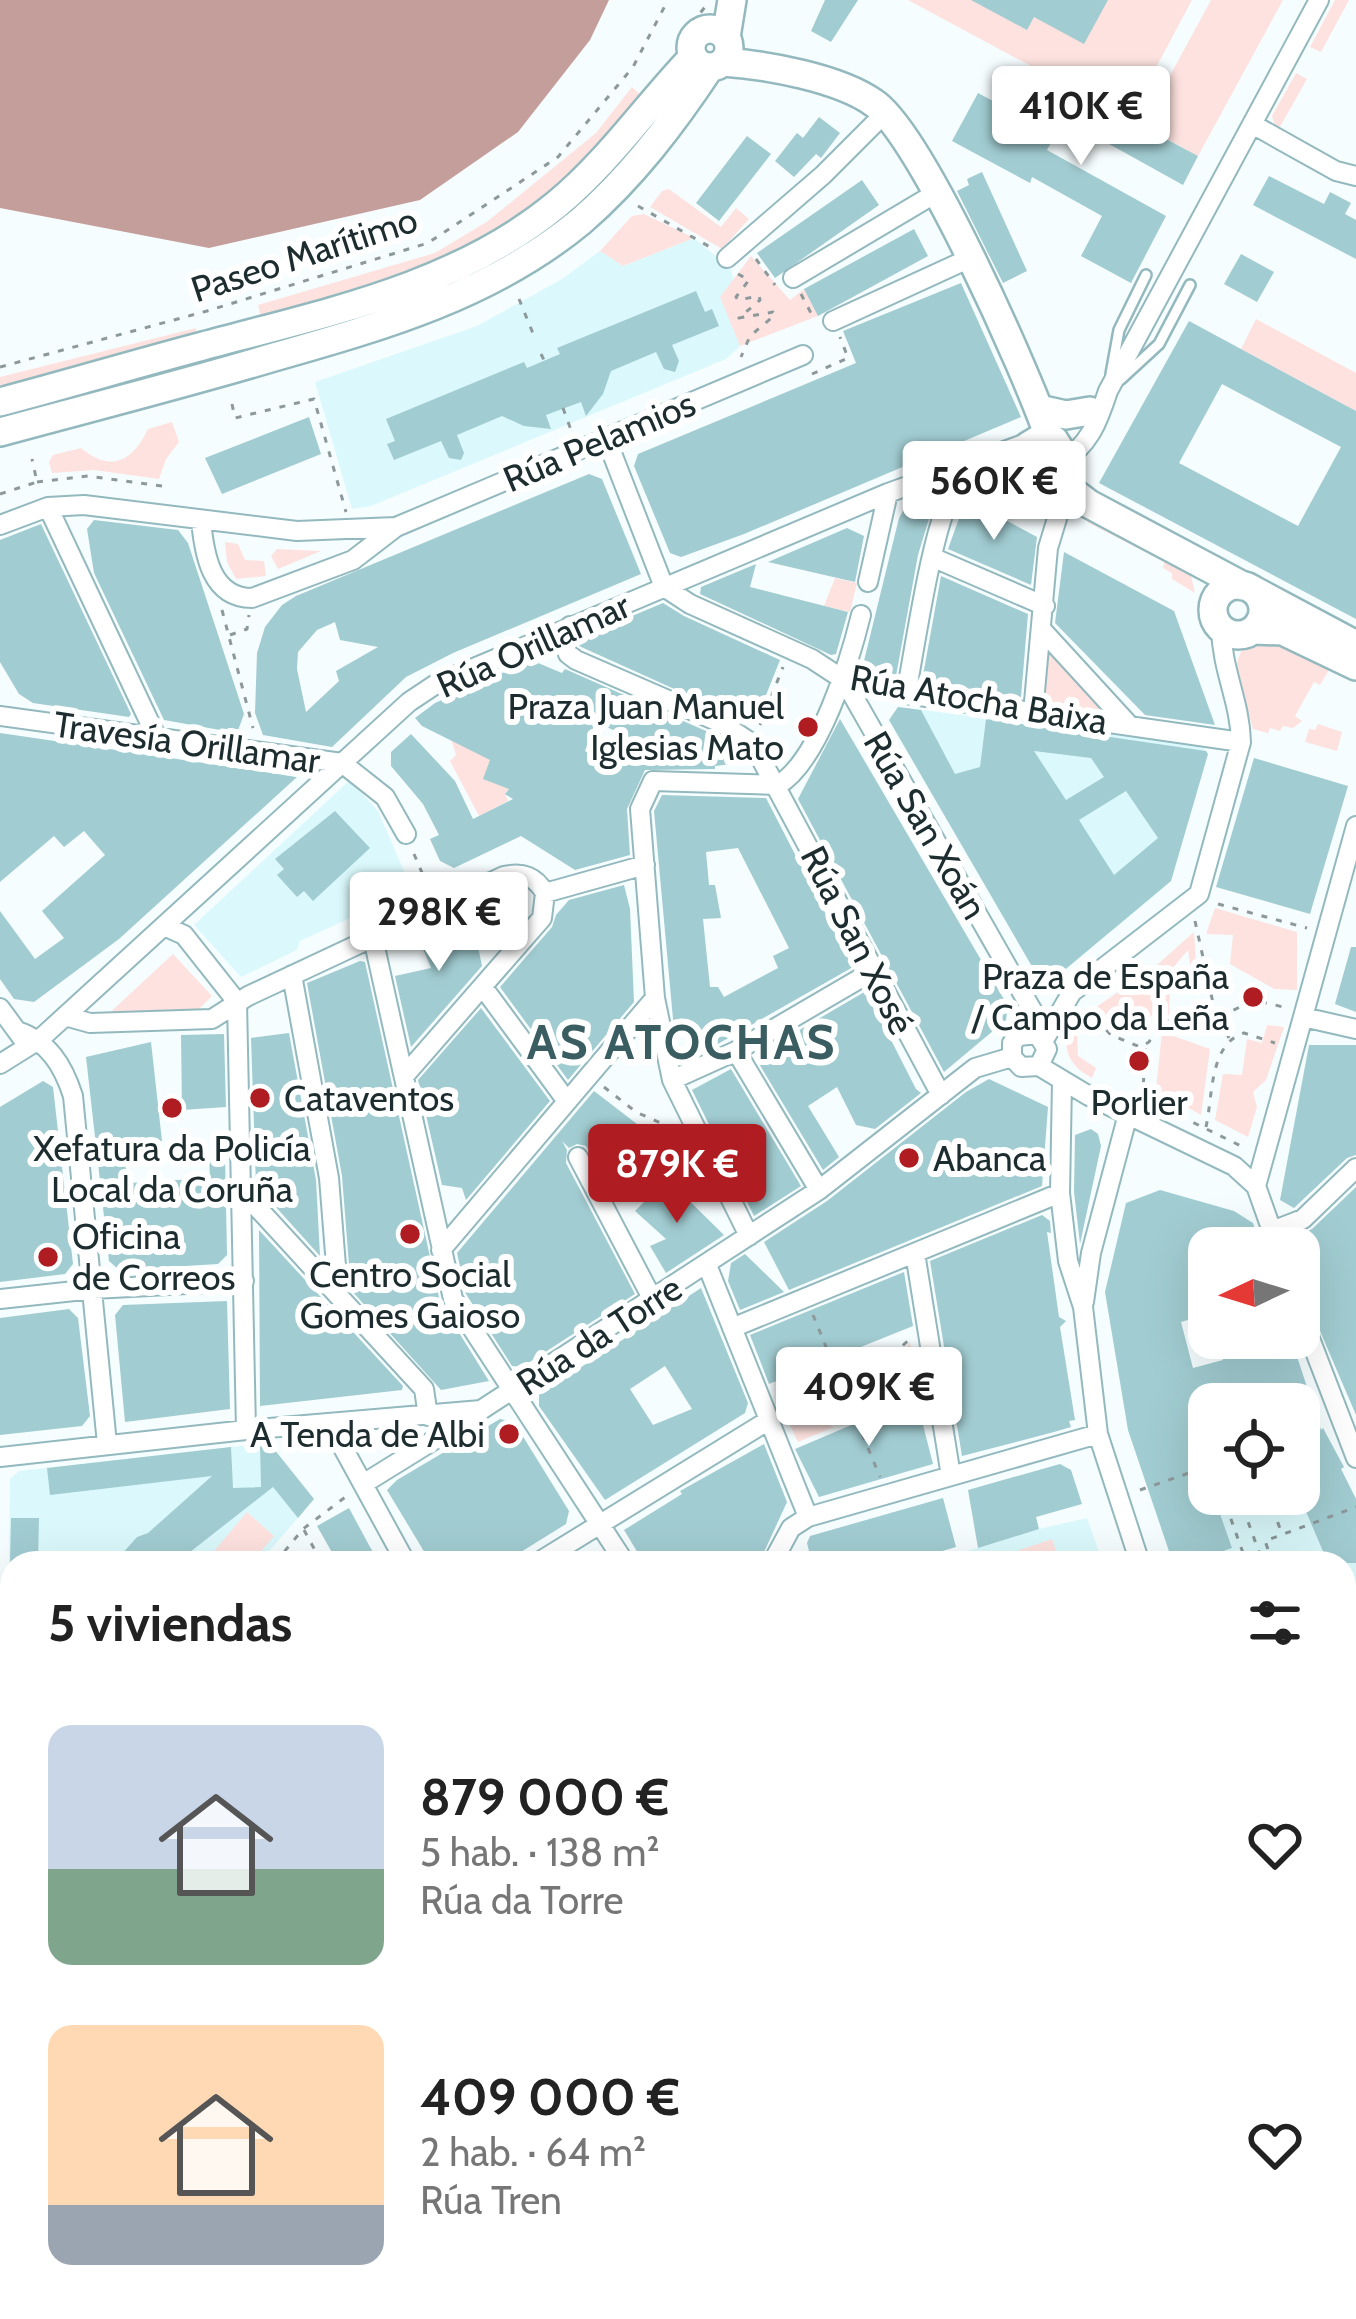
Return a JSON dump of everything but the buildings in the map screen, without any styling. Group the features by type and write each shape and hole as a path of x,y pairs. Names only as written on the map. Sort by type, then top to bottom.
{"main road":[{"path":"0,432 224,373 420,314 502,274 578,224 643,160 715,50 730,0"},
{"path":"715,50 854,92 886,112 901,129 1039,409 1049,459 1199,561 1356,646"},
{"path":"0,402 289,324 444,275 513,237 555,206 715,50"},
{"path":"1039,409 1066,415 1099,401"},
{"path":"1199,561 1209,581 1217,620 1233,634 1283,632 1356,666"},
{"path":"1217,620 1222,592 1248,588"},
{"path":"1248,588 1263,610 1253,630"}],"street":[{"path":"906,694 952,493 985,472 1049,459 1085,445 1097,424 1099,401 1319,0"},
{"path":"727,258 824,175 886,112"},
{"path":"1252,124 1336,171 1356,176"},
{"path":"793,278 936,193"},
{"path":"833,321 968,260"},
{"name":"Rúa Pelamios","path":"252,598 353,560 396,527 803,355"},
{"path":"606,438 664,587"},
{"path":"1034,713 1045,606 1049,459"},
{"name":"Rúa Orillamar","path":"0,1064 64,1016 409,702 436,684 888,493 1049,459"},
{"path":"868,582 888,493"},
{"path":"48,507 157,738"},
{"name":"Rúa Pelamios","path":"0,525 48,507 115,507 297,531 396,527"},
{"path":"201,520 203,540 221,588 237,598 252,598"},
{"path":"934,558 1045,606"},
{"name":"Rúa Atocha Baixa","path":"664,587 844,680 906,694 1241,742"},
{"path":"748,1236 672,1080 655,998 640,809 653,781 778,785 794,775 844,680 861,615"},
{"path":"1040,1037 1072,992 1199,894 1241,742 1241,723 1222,661 1217,620"},
{"path":"570,626 564,643 576,660 721,723 753,744"},
{"path":"1043,631 1130,726"},
{"name":"Rúa San Xoán","path":"844,680 1030,1006 1040,1037"},
{"name":"Travesía Orillamar","path":"2,712 342,763 385,797 406,834"},
{"name":"Rúa San Xosé","path":"753,744 941,1095"},
{"path":"1256,1186 1298,1013 1356,826"},
{"path":"545,893 645,865"},
{"path":"64,1016 90,1023 212,1019 292,974 513,874 533,878 545,893 542,918 404,1075"},
{"path":"164,926 184,935 237,1002 246,1430"},
{"path":"373,938 453,1299 617,1551"},
{"path":"672,1080 736,1051 873,971"},
{"path":"292,974 329,1178 338,1291"},
{"path":"488,994 566,1100"},
{"path":"441,1250 470,1222 566,1100 655,998"},
{"path":"0,1008 66,1074 73,1096 107,1444"},
{"path":"1298,1013 1356,1029"},
{"path":"1040,1037 1018,1036 1012,1043 1012,1057 1021,1067 1040,1066 1234,1166 1256,1186 1271,1227"},
{"path":"1040,1037 1047,1049 1040,1066"},
{"path":"736,1051 819,1190"},
{"name":"Rúa da Torre","path":"363,1484 819,1190 975,1068 1012,1057"},
{"path":"1062,1081 1060,1193 1068,1261 1083,1307 1098,1434 1137,1551"},
{"path":"1083,1307 1096,1232 1127,1114"},
{"path":"578,1157 653,1300"},
{"path":"1292,1227 1356,1168"},
{"path":"242,1191 424,1389 428,1416"},
{"path":"732,1328 1060,1193"},
{"path":"915,1253 951,1476"},
{"path":"707,1265 808,1517"},
{"path":"0,1299 244,1281"},
{"path":"1318,1359 1356,1458"},
{"name":"Rúa da Torre","path":"0,1457 481,1411"},
{"path":"557,1551 769,1420"},
{"path":"330,1424 399,1551"},
{"path":"778,1551 791,1528 808,1517 1098,1434"}],"lane":[{"path":"1099,401 1118,330 1146,274"},
{"path":"1099,401 1159,344 1190,285"}],"path":[{"name":"Paseo Marítimo","path":"0,368 428,243 558,157 633,67 668,0"},
{"path":"638,206 727,258 738,275 749,280 736,297 738,301 759,296 760,300 739,317 773,312 775,316 750,336 742,358"},
{"path":"745,243 776,287 793,278 818,328 833,321"},
{"path":"519,299 534,336"},
{"path":"803,355 810,375 848,358"},
{"path":"232,404 236,418 314,399 344,506"},
{"path":"563,409 572,430"},
{"path":"32,459 37,482"},
{"path":"0,494 37,482 88,476 162,486"},
{"path":"228,635 248,629 252,598"},
{"path":"222,610 254,733"},
{"path":"753,744 790,649"},
{"path":"406,834 436,908"},
{"path":"1206,901 1326,933"},
{"path":"1192,916 1215,1012 1229,1040"},
{"path":"1262,1157 1143,1093 1145,1046 1161,1022 1183,1018 1198,1007 1225,1014 1255,1000 1298,1013"},
{"path":"1080,1003 1111,1036 1145,1046"},
{"path":"1206,1127 1216,1070 1229,1040 1244,1033 1278,1044"},
{"path":"589,1075 636,1112 697,1135"},
{"path":"1175,1123 1181,1114"},
{"path":"806,1298 829,1354 856,1378 861,1431 890,1493"},
{"path":"769,1420 793,1406 848,1409 886,1380 894,1354 907,1340 929,1342"},
{"path":"1140,1490 1188,1473"},
{"path":"285,1551 303,1529 363,1484"},
{"path":"1269,1551 1265,1541 1356,1507"},
{"path":"1229,1515 1242,1551"},
{"path":"1246,1515 1259,1551"},
{"path":"1275,1515 1283,1535"},
{"path":"303,1529 315,1551"}],"shaded area":[{"path":"0,0 609,0 590,40 518,132 420,200 209,248 0,208"},
{"path":"908,0 1192,0 1152,75 1166,83 1211,0 1283,0 1198,156"},
{"path":"1335,0 1349,0 1321,52 1310,47"},
{"path":"1296,73 1307,79 1277,132 1272,116"},
{"path":"632,87 647,101 573,188 426,278 267,346 258,305 435,253 488,221 596,133"},
{"path":"669,189 721,227 736,208 749,219 722,249 650,207"},
{"path":"644,214 694,238 623,266 600,251 632,216"},
{"path":"694,238 731,269 734,283 721,297 740,346 726,359 371,506 352,509 315,382 477,326 562,279 600,251 623,266"},
{"path":"751,256 790,300 804,289 818,316 740,346 720,297"},
{"path":"1256,319 1356,373 1356,411 1241,349"},
{"path":"196,328 200,366 0,419 0,377"},
{"path":"172,422 179,442 159,479 94,470 52,473 49,462 53,455 81,448 102,460 120,460 136,449 148,429"},
{"path":"1090,517 1190,571 1195,593 1172,579 1164,562 1087,522"},
{"path":"225,542 238,544 245,560 264,561 266,576 236,579 227,562"},
{"path":"277,549 321,551 278,569 271,556"},
{"path":"835,578 857,583 850,612 824,606"},
{"path":"1263,640 1279,640 1332,665 1320,685 1314,682 1295,716 1302,721 1280,731 1270,728 1268,733 1253,729 1235,667 1242,649"},
{"path":"1048,650 1113,715 1042,705"},
{"path":"898,707 1201,744 1208,754 1171,881 1113,930 1078,889 889,720"},
{"path":"1318,724 1342,732 1337,751 1305,742 1309,729 1315,730"},
{"path":"451,739 524,771 505,793 508,801 479,816 450,761 456,755"},
{"path":"350,780 378,811 412,890 300,941 297,950 241,977 194,925"},
{"path":"1215,908 1297,932 1297,990 1274,989 1230,964 1233,935 1206,934"},
{"path":"1194,932 1197,977 1192,978 1188,950 1171,970 1169,1015 1155,1011 1138,1035 1104,1023 1095,1008"},
{"path":"173,954 212,996 196,1012 104,1018"},
{"path":"1076,1008 1078,1056 1096,1068 1092,1078 1074,1064 1067,1048"},
{"path":"1267,1025 1284,1027 1266,1080 1253,1092 1257,1107 1248,1137 1215,1120 1223,1074 1242,1075 1247,1039 1262,1043"},
{"path":"1162,1032 1210,1049 1201,1115 1156,1089"},
{"path":"910,1342 917,1384 906,1394 890,1398 890,1393 904,1385 897,1359"},
{"path":"824,1369 828,1371 819,1382 821,1398 777,1394 794,1382 800,1389"},
{"path":"1302,1375 1305,1383 1276,1383"},
{"path":"1188,1411 1188,1515 1320,1515 1320,1428 1356,1499 1356,1551 1169,1551 1128,1430"},
{"path":"784,1412 820,1412 823,1423 834,1427 798,1442"},
{"path":"259,1444 273,1449 314,1499 269,1551 9,1551 10,1479 19,1471"},
{"path":"247,1512 274,1536 261,1551 214,1551"},
{"path":"1087,1518 1099,1551 967,1551"},
{"path":"1052,1539 1056,1551 1017,1551"}],"place":[{"name":"Praza Juan Manuel Iglesias Mato","path":"808,727"},
{"name":"Praza de España / Campo da Leña","path":"1253,997"},
{"name":"Porlier","path":"1139,1061"},
{"name":"Cataventos","path":"260,1098"},
{"name":"Xefatura da Policía Local da Coruña","path":"172,1108"},
{"name":"Abanca","path":"909,1158"},
{"name":"Centro Social Gomes Gaioso","path":"410,1234"},
{"name":"Oficina de Correos","path":"48,1257"},
{"name":"A Tenda de Albi","path":"509,1434"}],"district":[{"name":"AS ATOCHAS","path":"682,1042"}]}
